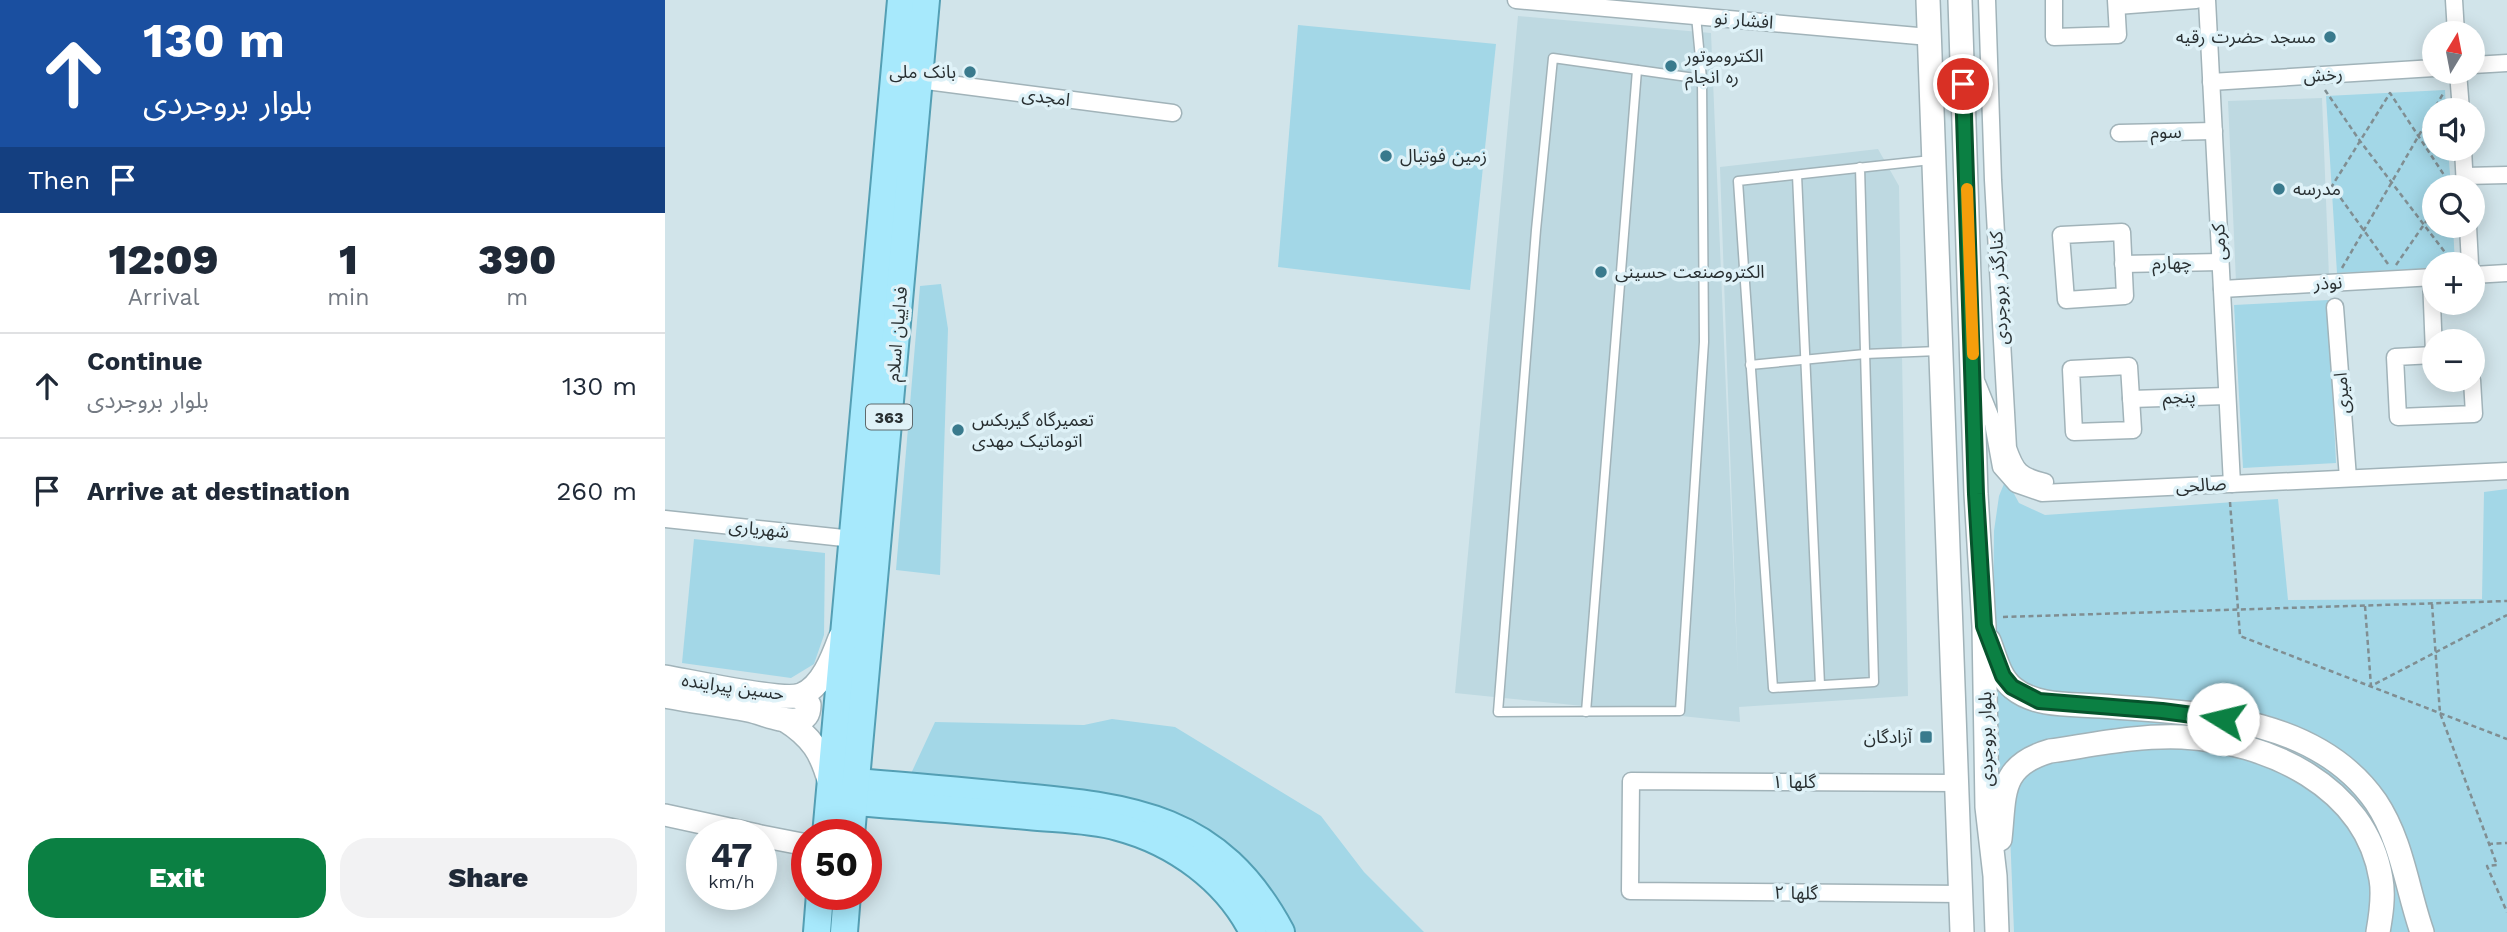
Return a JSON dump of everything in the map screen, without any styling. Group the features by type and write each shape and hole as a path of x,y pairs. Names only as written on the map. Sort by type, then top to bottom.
{"main road":[{"name":"فداییان اسلام","path":"849,819 846,790 845,625 901,0"},
{"name":"فداییان اسلام","path":"833,819 846,790 872,611 926,0"},
{"name":"بلوار بروجردی","path":"1928,0 1962,932"},
{"name":"بلوار بروجردی","path":"1960,0 1976,494 1988,622 1987,807 1995,876 1997,932"},
{"path":"1988,622 2003,676 2012,687 2039,701 2173,712 2241,722 2301,740 2332,759 2362,786 2389,826 2422,932"},
{"name":"حسین پیراینده","path":"665,677 769,695 799,696 815,685 831,660 845,625"},
{"name":"حسین پیراینده","path":"665,696 785,720"},
{"path":"785,720 799,720 806,716 809,705 799,696"},
{"path":"785,720 803,731 825,765 846,790 1118,827 1165,845 1205,871 1231,898 1253,932"},
{"path":"1995,876 2005,790 2010,776 2032,756 2050,751 2162,737 2217,740 2282,760 2333,792 2354,813 2368,836 2382,881 2378,932"},
{"path":"846,790 1090,803 1124,809 1163,821 1200,839 1248,879 1281,932"},
{"path":"817,932 819,910"},
{"path":"844,932 846,910"}],"street":[{"name":"افشار نو","path":"1516,0 1930,37"},
{"path":"1961,31 1972,0"},
{"name":"کنارگذر بروجردی","path":"1987,0 1993,180 2008,448 2015,469 2029,478 2047,482 2084,480 2116,489"},
{"path":"2053,0 2054,37 2118,35 2117,3 2196,0"},
{"name":"کرمی","path":"2207,0 2232,484"},
{"path":"2454,0 2455,21"},
{"path":"2485,64 2507,63"},
{"name":"رخش","path":"2211,82 2422,69"},
{"name":"امجدی","path":"919,80 1173,113"},
{"name":"سوم","path":"2119,133 2214,131"},
{"path":"2485,179 2507,175"},
{"path":"2122,232 2123,264 2125,296 2066,300 2061,235 2122,232"},
{"name":"چهارم","path":"2123,264 2220,262"},
{"path":"2485,274 2507,273"},
{"name":"نوذر","path":"2222,289 2422,278"},
{"name":"امیری","path":"2335,307 2349,478"},
{"path":"2422,355 2395,357 2399,417 2474,414 2473,392"},
{"path":"2129,366 2131,399 2133,430 2074,432 2071,369 2129,366"},
{"name":"صالحی","path":"1974,374 1993,423 2001,467 2016,484 2042,493 2507,471"},
{"name":"پنجم","path":"2131,399 2227,396"},
{"name":"شهریاری","path":"665,519 853,539"},
{"name":"گلها ۱","path":"1630,891 1631,781 1958,783"},
{"path":"665,816 686,820"},
{"name":"گلها ۲","path":"1630,891 1962,894"}],"lane":[{"path":"1696,16 1702,79 1704,342 1680,711 1498,712 1536,230 1553,58 1702,79"},
{"path":"1586,712 1637,70"},
{"path":"1860,167 1874,682 1773,688 1738,181 1797,175 1860,167 1934,159"},
{"path":"1797,175 1820,685"},
{"path":"1750,365 1865,354 1941,351"}],"path":[{"path":"2315,76 2422,222"},
{"path":"2333,283 2445,90"},
{"path":"2422,228 2393,270 2332,186 2390,93 2418,136 2453,175"},
{"path":"2230,502 2240,636 2507,739"},
{"path":"1988,622 2238,609 2507,601"},
{"path":"2431,603 2440,713 2497,865 2487,866 2507,910"},
{"path":"2365,606 2371,686"},
{"path":"2371,686 2507,615"},
{"path":"2488,844 2507,843"}],"shaded area":[{"path":"1518,16 1711,33 1738,677 1720,167 1878,149 1899,186 1908,696 1739,707 1740,722 1455,693"},
{"name":"زمین فوتبال","path":"1298,25 1496,44 1470,290 1278,267"},
{"path":"2445,90 2445,98 2422,98 2422,161 2449,161 2450,175 2422,175 2422,238 2454,238 2454,252 2422,252 2422,269 2337,273 2326,96"},
{"name":"مدرسه","path":"2322,98 2329,277 2236,282 2228,101"},
{"path":"941,284 948,329 940,575 896,570 920,286"},
{"path":"2328,300 2336,463 2243,468 2234,305"},
{"path":"2006,479 2019,503 2045,515 2278,499 2288,600 2482,599 2484,492 2507,489 2507,932 2430,932 2412,866 2316,741 2049,696 2014,679 1997,651 1993,618 1994,531 1999,496"},
{"path":"694,539 825,553 824,635 814,664 791,678 682,663"},
{"path":"1997,688 2006,695 2246,730 2319,760 2362,797 2383,834 2412,932 2385,932 2389,884 2305,764 2094,735 2000,788"},
{"path":"1112,719 1175,727 1321,816 1364,872 1424,932 1293,932 1276,897 1240,855 1191,824 908,780 935,722 1084,725"},
{"path":"2172,746 2212,748 2294,775 2339,812 2363,847 2375,888 2370,932 2014,932 2009,808 2016,781 2039,762"}],"slow traffic":[{"path":"1967,189 1973,354"}],"place":[{"name":"مسجد حضرت رقیه","path":"2330,37"},
{"name":"الکتروموتور ره انجام","path":"1671,66"},
{"name":"بانک ملی","path":"970,72"},
{"name":"زمین فوتبال","path":"1386,156"},
{"name":"مدرسه","path":"2279,189"},
{"name":"الکتروصنعت حسینی","path":"1601,272"},
{"name":"تعمیرگاه گیربکس اتوماتیک مهدی","path":"958,430"},
{"name":"آزادگان","path":"1926,737"}],"route":[{"path":"1963,84 1976,494 1984,626 2003,676 2012,687 2039,701 2205,715 2223,719"}]}
